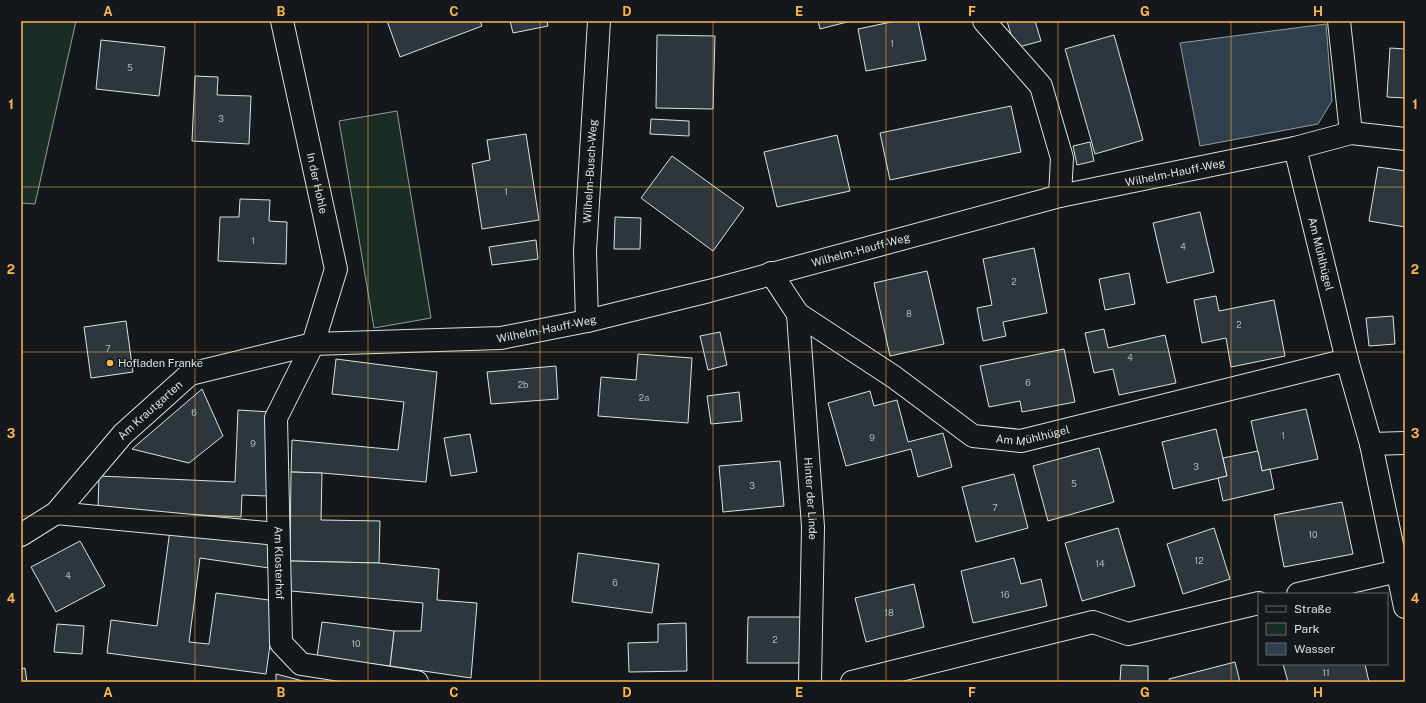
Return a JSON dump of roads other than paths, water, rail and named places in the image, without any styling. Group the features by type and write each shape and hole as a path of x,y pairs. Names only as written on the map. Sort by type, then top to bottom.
{"street":[{"name":"In der Hohle","path":"282,21 336,269 313,344"},
{"name":"Wilhelm-Busch-Weg","path":"587,320 585,251 600,21"},
{"path":"984,21 1041,86 1062,158 1060,196"},
{"path":"1339,21 1351,133"},
{"name":"Wilhelm-Hauff-Weg","path":"313,344 500,338 587,320 710,291 771,273 1060,196 1295,148 1351,133 1405,139"},
{"name":"Am Mühlhügel","path":"1295,148 1347,360 1371,444 1405,606"},
{"name":"Am Mühlhügel","path":"771,273 798,314 894,377 972,436 1021,441 1347,360"},
{"name":"Hinter der Linde","path":"798,314 813,527 810,682"},
{"name":"Am Krautgarten","path":"21,535 56,513 123,434 190,374 313,344"},
{"name":"Am Klosterhof","path":"313,344 276,418 277,534 281,643 301,664 417,682"},
{"path":"1371,444 1405,443"},
{"path":"56,513 277,534"},
{"path":"1302,593 1398,570"},
{"path":"852,682 1093,622 1128,634 1258,603"}],"water":[{"path":"1326,24 1332,101 1318,124 1200,146 1180,43"}],"place":[{"name":"Hofladen Franke","path":"110,363"}]}
